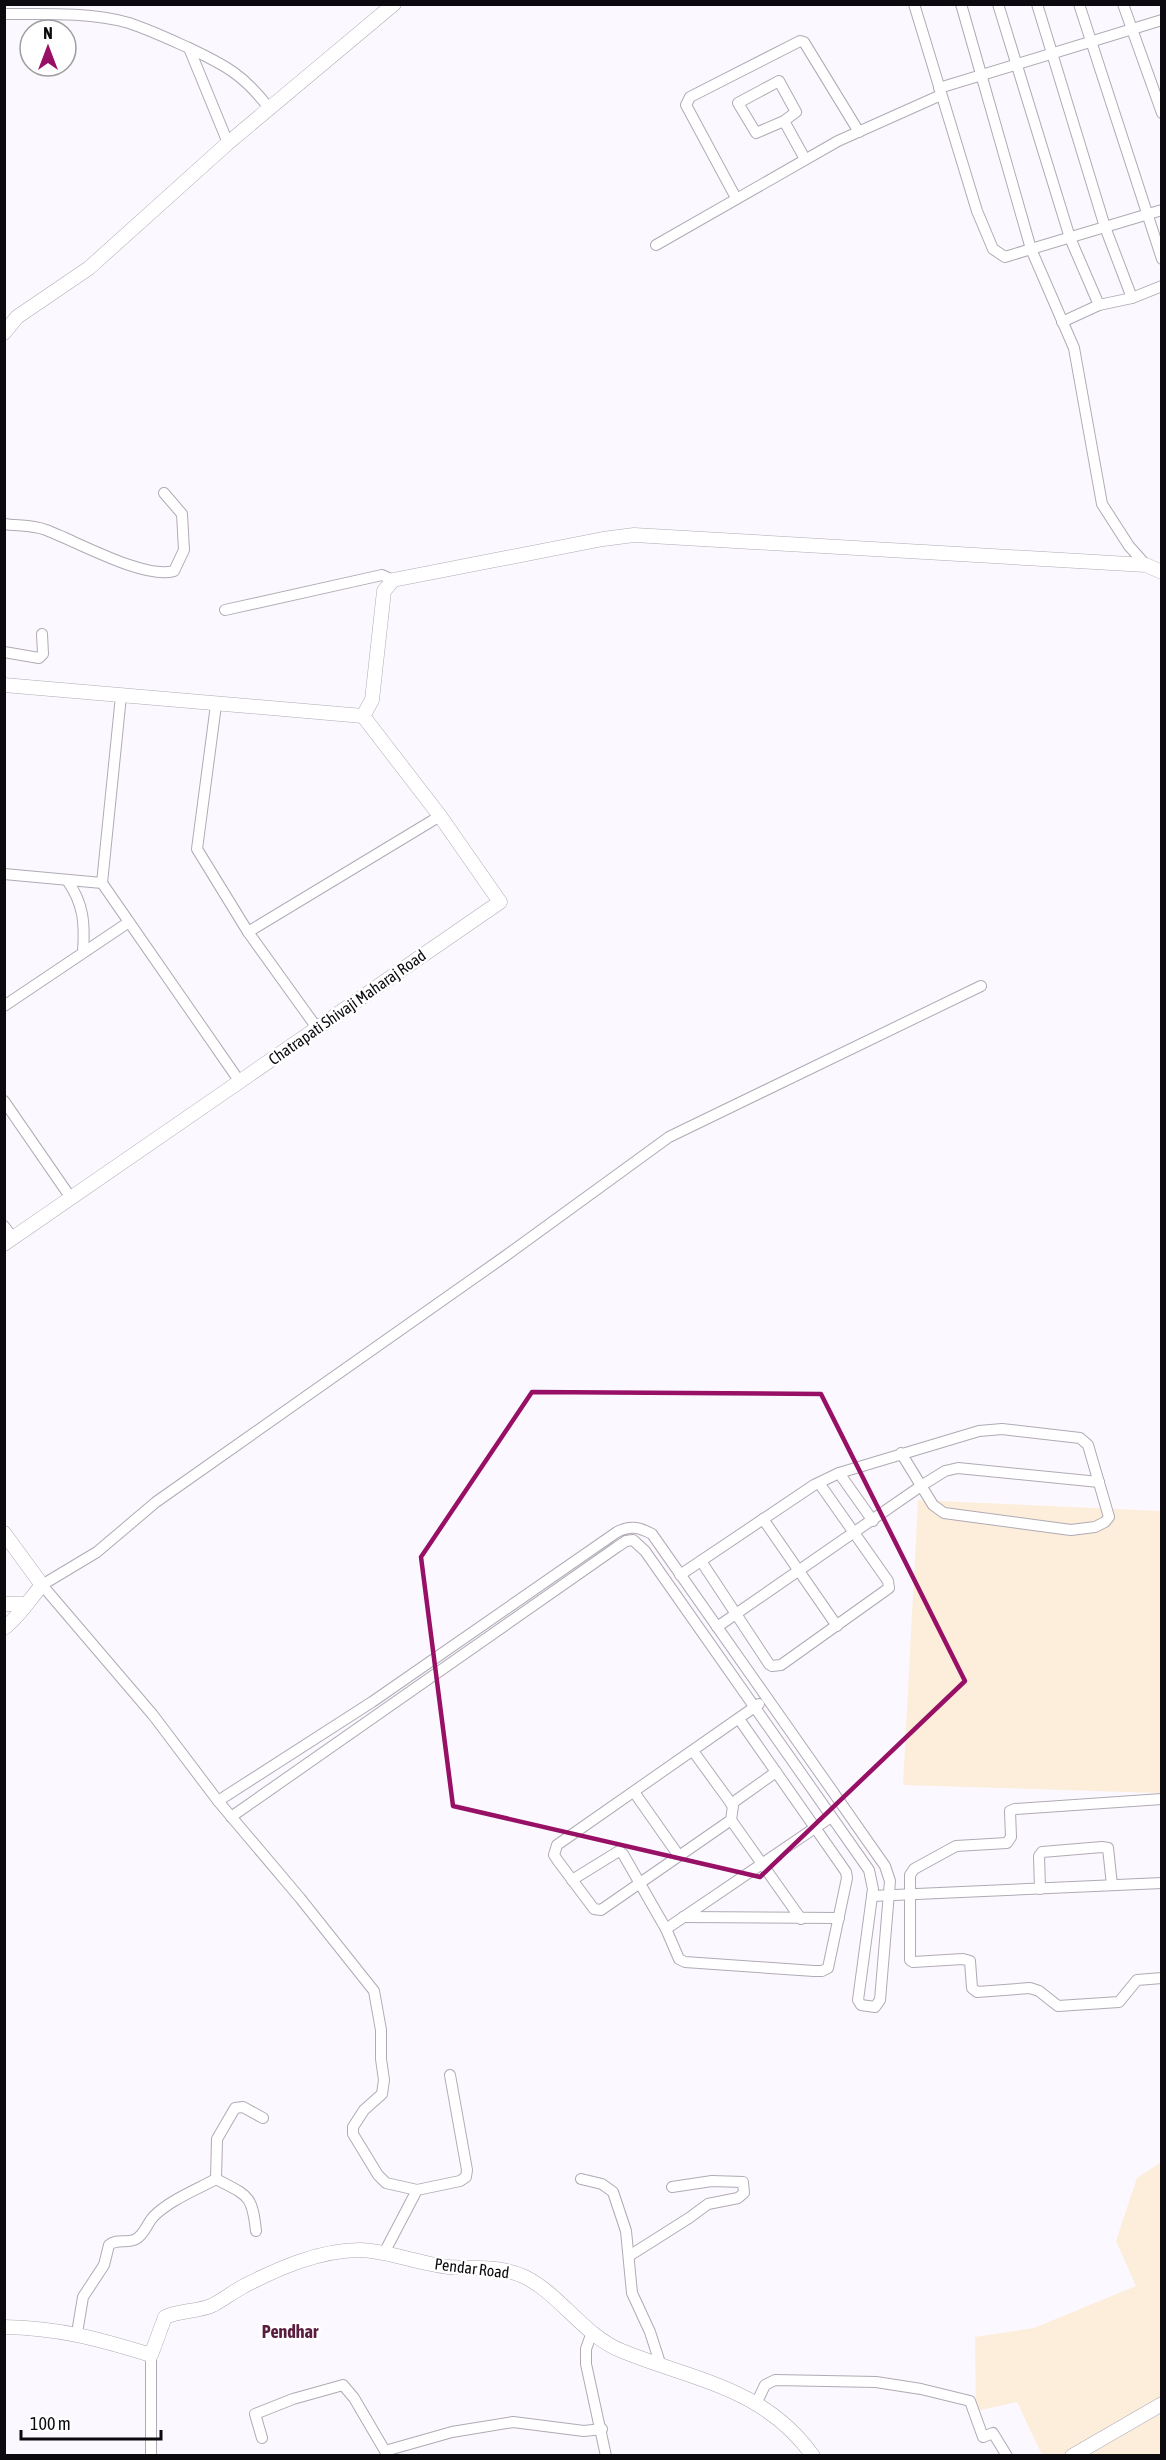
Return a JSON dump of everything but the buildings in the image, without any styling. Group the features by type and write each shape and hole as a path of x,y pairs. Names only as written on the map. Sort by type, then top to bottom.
{"street":[{"path":"4,333 17,317 89,268 228,143 394,4"},
{"path":"914,4 977,211 993,249 1005,257 1161,210"},
{"path":"961,4 1031,249 1074,348 1102,504 1129,546 1146,565"},
{"path":"998,4 1070,238 1099,305"},
{"path":"1037,4 1105,227 1132,298"},
{"path":"1079,4 1161,260"},
{"path":"1123,4 1161,113"},
{"path":"4,14 67,15 127,23 189,48 232,70 254,89 269,108"},
{"path":"656,245 805,159 940,92 980,75 1161,20"},
{"path":"736,198 687,105 690,97 800,41 804,42 859,132"},
{"path":"189,48 228,143"},
{"path":"779,81 796,112 784,121 756,133 738,103 779,81"},
{"path":"784,121 805,159"},
{"path":"1062,322 1099,305 1132,298 1161,286"},
{"path":"4,524 44,528 131,565 164,574 174,571 184,550 182,514 164,493"},
{"path":"225,610 382,575 393,580 634,535 1146,565 1161,572"},
{"path":"4,685 363,716 372,700 384,591 393,580"},
{"path":"4,652 39,658 43,654 42,634"},
{"path":"121,696 102,883 240,1082"},
{"path":"216,705 197,849 248,932 317,1028"},
{"name":"Chatrapati Shivaji Maharaj Road","path":"9,1241 500,902 440,816 363,716"},
{"path":"248,932 440,816"},
{"path":"4,874 102,883"},
{"path":"67,880 77,894 83,911 83,952"},
{"path":"4,1006 129,922"},
{"path":"4,1628 15,1621 25,1604 42,1585 97,1552 156,1502 504,1257 669,1137 981,986"},
{"path":"4,1101 71,1198"},
{"path":"4,1226 9,1241"},
{"path":"680,1575 819,1483 839,1473 901,1453 989,1429 1076,1436 1088,1445 1109,1517 1108,1520 1095,1527 1071,1530 944,1513 933,1504 901,1453"},
{"path":"717,1628 945,1471 958,1468 1099,1482"},
{"path":"839,1473 873,1521"},
{"path":"701,1561 772,1666 781,1665 889,1588 888,1581 819,1483"},
{"path":"763,1519 837,1626"},
{"path":"218,1801 372,1702 617,1532 633,1527 652,1534 885,1866 890,1881 879,2004 867,2008 858,2000 872,1896 873,1880 869,1869 645,1551 633,1540 633,1527"},
{"path":"4,1533 42,1585 153,1714 218,1801 300,1898 374,1991 381,2030 384,2080 382,2094 363,2110 353,2127 353,2134 378,2175 392,2185 417,2190 460,2181 466,2177 467,2170 450,2075"},
{"path":"231,1817 617,1547 626,1541 633,1540"},
{"path":"4,1605 25,1604"},
{"path":"693,1751 731,1804 734,1811 731,1820 597,1911 554,1855 557,1845 767,1698"},
{"path":"572,1880 619,1851 623,1854 666,1929 679,1959 690,1964 822,1971 828,1968 847,1878 846,1872 739,1719"},
{"path":"731,1804 776,1772"},
{"path":"634,1792 680,1856"},
{"path":"1161,1799 1015,1809 1010,1811 1011,1837 1007,1843 956,1846 948,1849 914,1869 910,1875 909,1896 910,1960 913,1962 963,1959 970,1961 972,1988 977,1992 1030,1988 1039,1991 1058,2006 1119,2002 1137,1980 1161,1978"},
{"path":"666,1929 831,1817"},
{"path":"731,1820 801,1919"},
{"path":"1040,1889 1039,1856 1042,1852 1102,1847 1108,1848 1110,1854 1112,1885"},
{"path":"872,1896 1161,1883"},
{"path":"683,1917 839,1918"},
{"path":"861,1972 882,1974"},
{"path":"216,2179 218,2139 235,2108 243,2107 264,2118"},
{"path":"216,2179 245,2196 253,2205 256,2231"},
{"path":"77,2333 83,2297 104,2265 109,2245 117,2241 137,2238 153,2216 216,2179"},
{"path":"581,2179 602,2184 612,2192 626,2231 628,2272 632,2293 650,2332 660,2363"},
{"path":"629,2256 708,2204 738,2198 744,2193 743,2182 732,2181 672,2187"},
{"path":"384,2253 417,2190"},
{"name":"Pendar Road","path":"151,2355 165,2317 210,2306 245,2286 325,2253 360,2250 449,2267 486,2267 526,2277 554,2297 592,2332 620,2350 660,2363 756,2402 802,2440 813,2456"},
{"path":"4,2327 34,2327 77,2333 151,2355 151,2456"},
{"path":"592,2332 586,2349 586,2364 593,2400 602,2428 606,2456"},
{"path":"756,2402 765,2385 775,2380 876,2382 921,2389 970,2401 983,2437 993,2433 1007,2456"},
{"path":"262,2438 255,2414 293,2399 343,2385 354,2398 385,2451 452,2432 513,2422 584,2431 602,2428"},
{"path":"1072,2456 1161,2404"}],"highlighted area":[{"path":"532,1392 821,1394 965,1681 760,1877 453,1806 421,1557"}],"shaded area":[{"path":"918,1500 1161,1511 1161,1793 903,1785"},
{"path":"1161,2162 1161,2455 1042,2455 1017,2402 976,2411 975,2337 1034,2328 1136,2286 1116,2241 1137,2178"}],"district":[{"name":"Pendhar","path":"290,2332"}]}
